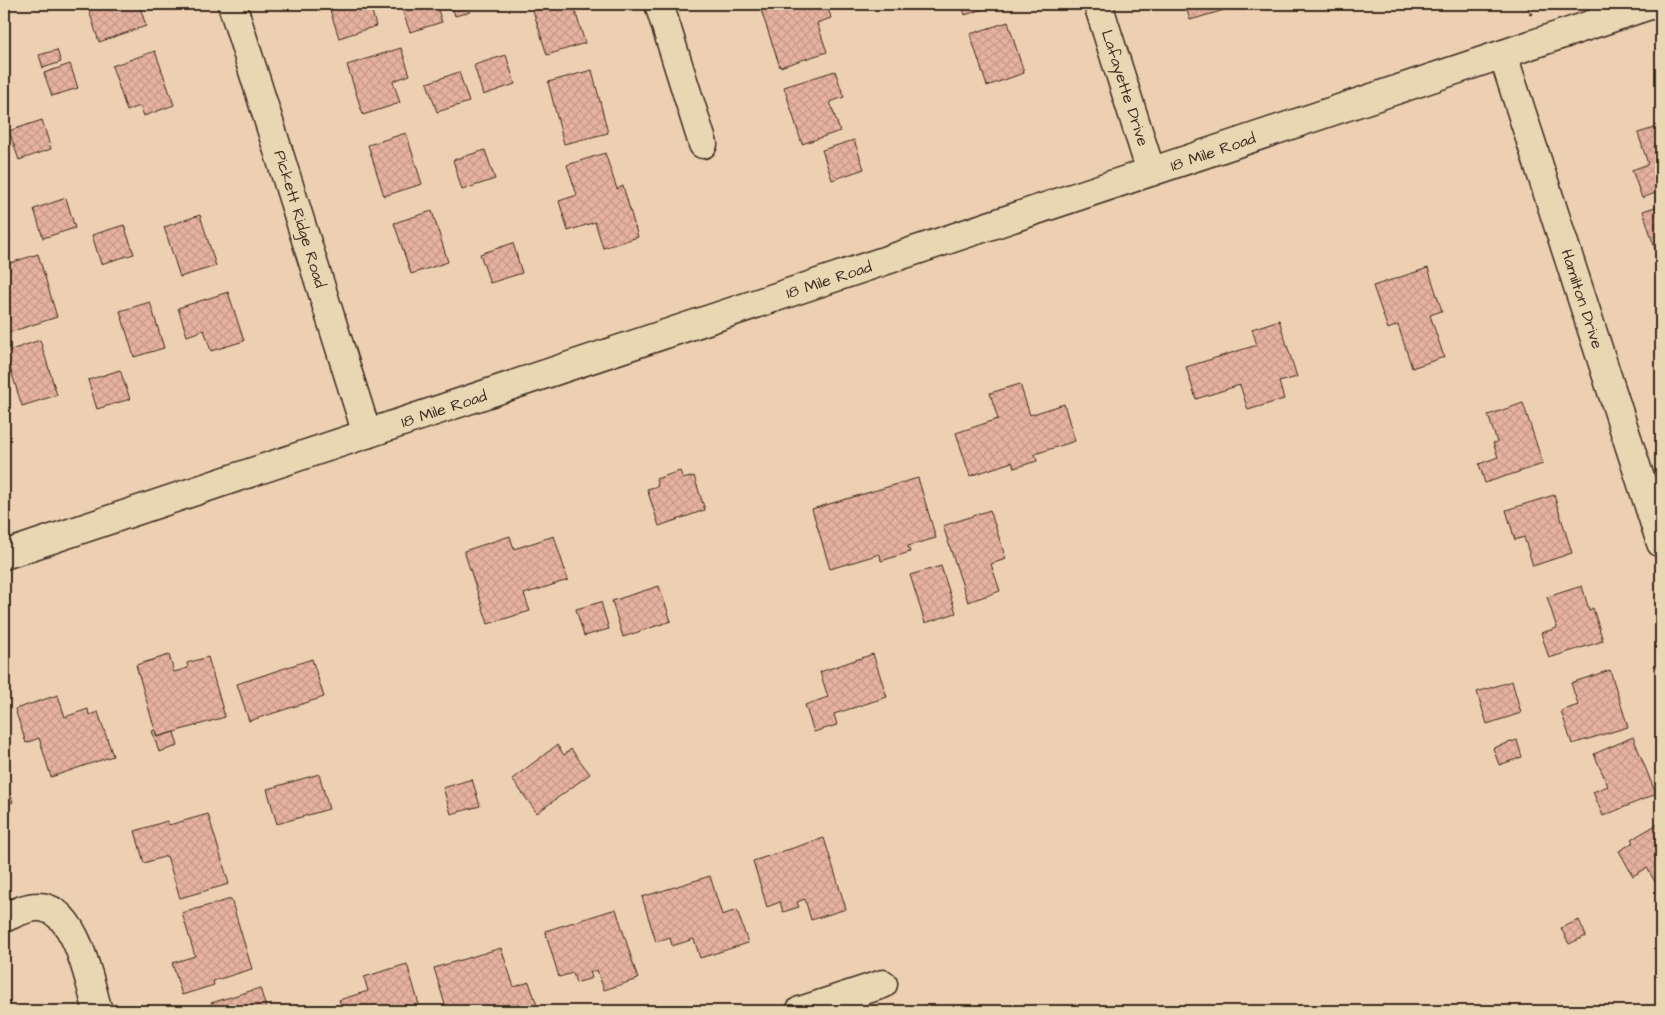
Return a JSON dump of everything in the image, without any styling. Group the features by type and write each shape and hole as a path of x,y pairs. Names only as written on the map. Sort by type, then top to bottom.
{"street":[{"name":"Pickett Ridge Road","path":"232,4 367,434"},
{"path":"660,4 703,144"},
{"name":"Lafayette Drive","path":"1098,4 1151,172"},
{"name":"18 Mile Road","path":"4,556 1653,4"},
{"name":"Hamilton Drive","path":"1503,55 1661,543"},
{"path":"4,918 37,907 58,914 69,926 76,942 98,1011"},
{"path":"800,1011 882,984"}],"path":[{"path":"1528,4 1531,15"}],"building":[{"path":"87,4 139,4 146,26 99,42"},
{"path":"328,4 370,4 376,26 339,38"},
{"path":"400,4 436,4 442,22 410,32"},
{"path":"451,4 468,4 470,12 455,16"},
{"path":"531,4 573,4 585,43 547,55"},
{"path":"782,4 827,4 831,18 817,23 827,52 780,67 761,10"},
{"path":"962,4 998,4 965,15"},
{"path":"1185,4 1226,4 1228,9 1190,20"},
{"path":"1008,22 1024,73 987,86 970,34"},
{"path":"401,48 410,75 393,81 400,103 363,115 347,65"},
{"path":"57,50 61,62 43,68 39,55"},
{"path":"155,51 174,105 144,116 140,106 127,111 112,66"},
{"path":"506,55 515,84 483,95 474,65"},
{"path":"70,64 78,88 52,96 44,73"},
{"path":"592,70 608,133 564,144 548,82"},
{"path":"835,71 844,97 830,102 840,131 802,144 784,87"},
{"path":"459,72 469,102 437,112 427,83"},
{"path":"42,120 51,149 19,160 9,131"},
{"path":"1661,126 1661,191 1642,198 1632,170 1648,164 1638,133"},
{"path":"406,133 422,184 384,196 368,145"},
{"path":"854,140 864,169 832,180 822,150"},
{"path":"485,150 495,179 462,190 453,160"},
{"path":"605,153 617,189 623,186 638,237 603,248 595,222 568,231 559,201 577,195 567,165"},
{"path":"66,198 75,228 43,238 34,209"},
{"path":"1661,205 1661,268 1643,211"},
{"path":"432,211 448,262 411,274 394,223"},
{"path":"4,214 10,236 4,238"},
{"path":"200,215 216,266 180,277 164,227"},
{"path":"124,225 134,254 101,264 92,235"},
{"path":"513,243 522,273 490,283 480,254"},
{"path":"38,254 57,317 4,334 4,265"},
{"path":"1428,268 1442,311 1430,315 1444,357 1412,368 1398,325 1388,329 1373,286"},
{"path":"228,292 244,341 211,351 204,330 187,336 178,308"},
{"path":"150,302 164,348 134,357 120,311"},
{"path":"1279,320 1297,377 1279,382 1284,399 1248,410 1240,385 1196,399 1186,367 1257,345 1252,329"},
{"path":"40,340 57,395 22,406 5,352"},
{"path":"120,370 130,399 97,409 88,380"},
{"path":"1020,384 1030,415 1064,404 1075,441 1035,454 1037,461 1014,468 1012,462 970,476 956,433 998,419 990,393"},
{"path":"1523,403 1543,464 1485,483 1479,464 1498,457 1493,443 1497,442 1488,415"},
{"path":"680,471 683,479 694,476 705,510 659,526 647,489 658,486 656,479"},
{"path":"918,478 936,538 908,546 910,552 881,561 880,554 830,569 812,509"},
{"path":"1554,495 1572,553 1533,566 1524,537 1515,540 1506,510"},
{"path":"990,510 1006,559 991,564 1000,591 968,602 943,526"},
{"path":"510,536 514,549 554,536 568,580 524,594 530,611 488,624 464,551"},
{"path":"941,566 956,613 925,623 910,575"},
{"path":"659,586 671,621 623,637 612,601"},
{"path":"1582,586 1589,610 1593,608 1603,641 1549,658 1541,633 1557,628 1547,597"},
{"path":"601,602 609,629 584,636 576,609"},
{"path":"873,654 887,697 834,714 837,725 814,732 805,705 828,697 820,672"},
{"path":"169,655 174,672 188,668 187,663 208,657 225,717 157,737 136,665"},
{"path":"312,659 324,697 249,721 237,684"},
{"path":"1610,670 1628,727 1572,744 1561,711 1578,705 1571,683"},
{"path":"1512,681 1521,713 1487,724 1477,692"},
{"path":"58,695 65,717 88,709 89,715 98,712 113,756 51,777 39,738 26,743 15,709"},
{"path":"155,730 157,737 174,732 178,746 159,752 152,731"},
{"path":"1633,737 1656,794 1603,816 1593,792 1608,786 1594,754"},
{"path":"1517,740 1522,757 1499,765 1493,748"},
{"path":"557,745 564,755 571,749 590,774 537,813 512,779"},
{"path":"319,774 329,809 277,824 267,789"},
{"path":"4,776 13,802 4,806"},
{"path":"472,779 480,806 451,814 443,788"},
{"path":"208,814 229,884 180,898 167,856 144,863 135,831 167,821 169,825"},
{"path":"1661,822 1661,885 1658,887 1647,868 1633,876 1619,851 1634,842 1632,839"},
{"path":"824,838 846,909 811,920 805,899 797,902 799,907 783,912 780,902 767,907 753,861"},
{"path":"710,876 722,915 737,910 748,943 700,958 694,939 672,946 670,937 656,942 642,897"},
{"path":"231,899 252,969 213,981 214,985 182,995 172,963 195,956 182,913"},
{"path":"616,909 638,979 604,990 597,970 590,972 592,978 576,983 573,973 559,977 545,931"},
{"path":"1579,920 1586,936 1569,944 1561,928"},
{"path":"501,948 514,987 529,982 539,1011 462,1011 461,1009 447,1011 434,968"},
{"path":"407,964 421,1011 343,1011 339,1000 368,991 364,977"},
{"path":"260,988 267,1011 213,1011 211,1003"}]}
